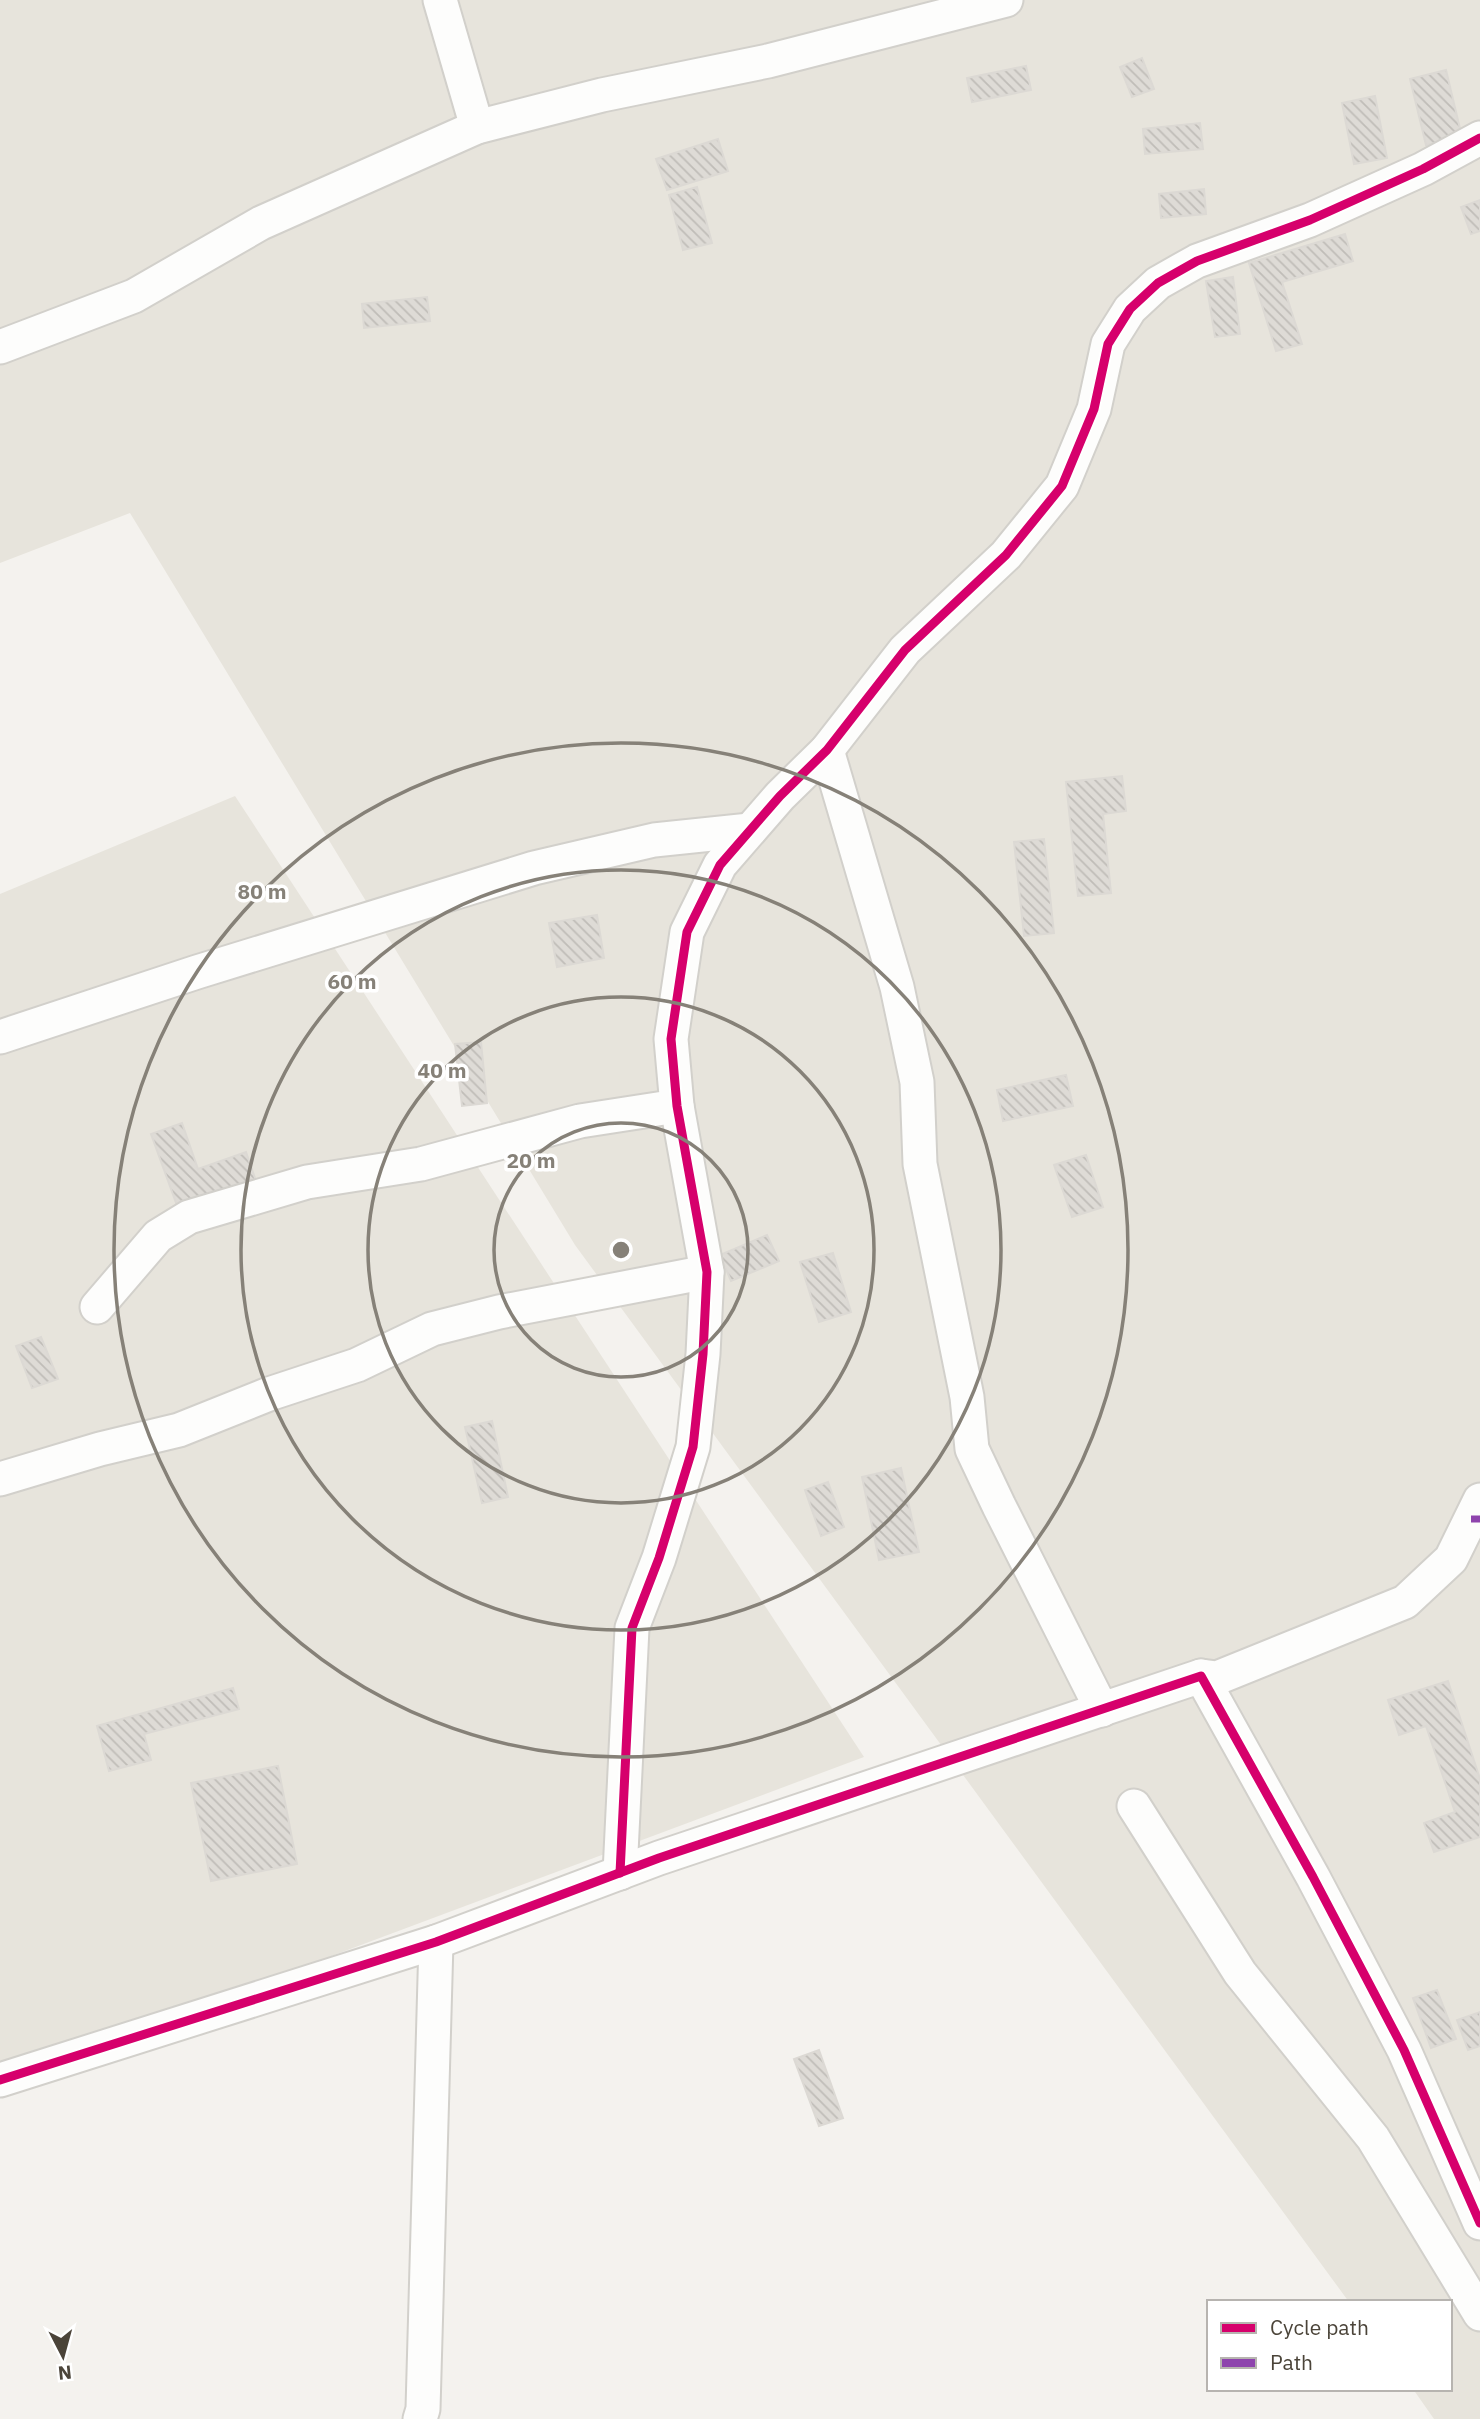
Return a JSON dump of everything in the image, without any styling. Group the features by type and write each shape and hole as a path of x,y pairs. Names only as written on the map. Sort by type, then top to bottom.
{"street":[{"path":"439,0 477,127"},
{"path":"0,347 134,296 261,223 477,127 602,95 768,61 1006,0"},
{"path":"620,1872 632,1628 660,1558 693,1447 703,1354 707,1272 677,1106 671,1039 687,932 720,865 780,796 827,750 905,650 1006,555 1062,486 1094,409 1108,344 1130,309 1158,283 1197,261 1310,220 1423,169 1480,138"},
{"path":"827,750 897,987 906,1028 917,1083 920,1164 967,1397 972,1449 1102,1710"},
{"path":"0,1037 197,972 534,868 654,840 750,830"},
{"path":"97,1307 158,1236 189,1217 307,1182 421,1164 580,1121 677,1106"},
{"path":"0,1479 179,1430 269,1394 357,1365 432,1329 499,1312 707,1272"},
{"path":"0,2080 436,1942 620,1872 1201,1676 1217,1678 1405,1602 1451,1559 1480,1500"},
{"path":"1201,1676 1313,1877 1404,2049 1480,2223"},
{"path":"1134,1806 1240,1973 1373,2138 1480,2314"},
{"path":"420,2419 423,2409 436,1942"}],"shaded area":[{"path":"0,0 1480,0 1480,2419 1434,2419 1414,2391 1452,2391 1452,2300 1348,2300 575,1245 130,513 0,563"},
{"path":"235,796 864,1757 0,2080 0,894"}],"building":[{"path":"1142,58 1154,89 1132,97 1120,67"},
{"path":"1026,66 1031,90 972,102 967,78"},
{"path":"1446,70 1462,137 1426,145 1410,79"},
{"path":"1375,96 1387,158 1354,164 1342,103"},
{"path":"1200,123 1203,149 1145,154 1143,129"},
{"path":"718,139 728,171 667,190 656,159"},
{"path":"697,187 712,243 683,250 669,195"},
{"path":"1204,189 1206,214 1161,218 1159,194"},
{"path":"1480,200 1480,231 1471,234 1461,207"},
{"path":"1345,234 1353,261 1282,282 1302,344 1276,351 1249,263"},
{"path":"1233,277 1240,334 1215,337 1206,281"},
{"path":"427,297 430,321 364,328 362,304"},
{"path":"1122,776 1126,811 1103,814 1111,893 1078,896 1066,782"},
{"path":"1044,839 1054,933 1024,936 1014,842"},
{"path":"597,915 604,958 557,967 549,923"},
{"path":"481,1042 487,1103 462,1106 455,1044"},
{"path":"1066,1075 1073,1106 1003,1121 997,1090"},
{"path":"182,1123 198,1169 246,1152 257,1184 179,1211 151,1134"},
{"path":"1086,1155 1103,1207 1072,1217 1054,1165"},
{"path":"767,1235 779,1261 731,1281 720,1255"},
{"path":"833,1253 851,1312 819,1322 800,1262"},
{"path":"41,1337 58,1379 32,1388 16,1346"},
{"path":"492,1421 508,1497 482,1503 465,1427"},
{"path":"901,1468 919,1552 879,1560 862,1477"},
{"path":"828,1482 844,1527 821,1536 805,1490"},
{"path":"1448,1681 1480,1779 1480,1837 1434,1852 1424,1823 1455,1812 1426,1726 1399,1735 1388,1700"},
{"path":"233,1688 239,1709 144,1734 151,1760 109,1771 97,1726"},
{"path":"278,1766 297,1864 211,1881 191,1783"},
{"path":"1437,1990 1456,2039 1431,2048 1413,1998"},
{"path":"1480,2012 1480,2046 1468,2050 1457,2020"},
{"path":"819,2050 843,2118 819,2126 794,2059"}],"marked path":[{"path":"1471,1519 1480,1519"}],"cycle path":[{"path":"620,1873 632,1628 659,1558 693,1447 703,1354 707,1272 677,1106 671,1039 687,932 720,865 780,796 827,750 905,650 1006,555 1062,486 1094,409 1108,344 1130,309 1158,283 1197,261 1310,220 1423,169 1480,138"},
{"path":"0,2080 436,1942 659,1858 1201,1676 1313,1877 1404,2050 1480,2223"}]}
